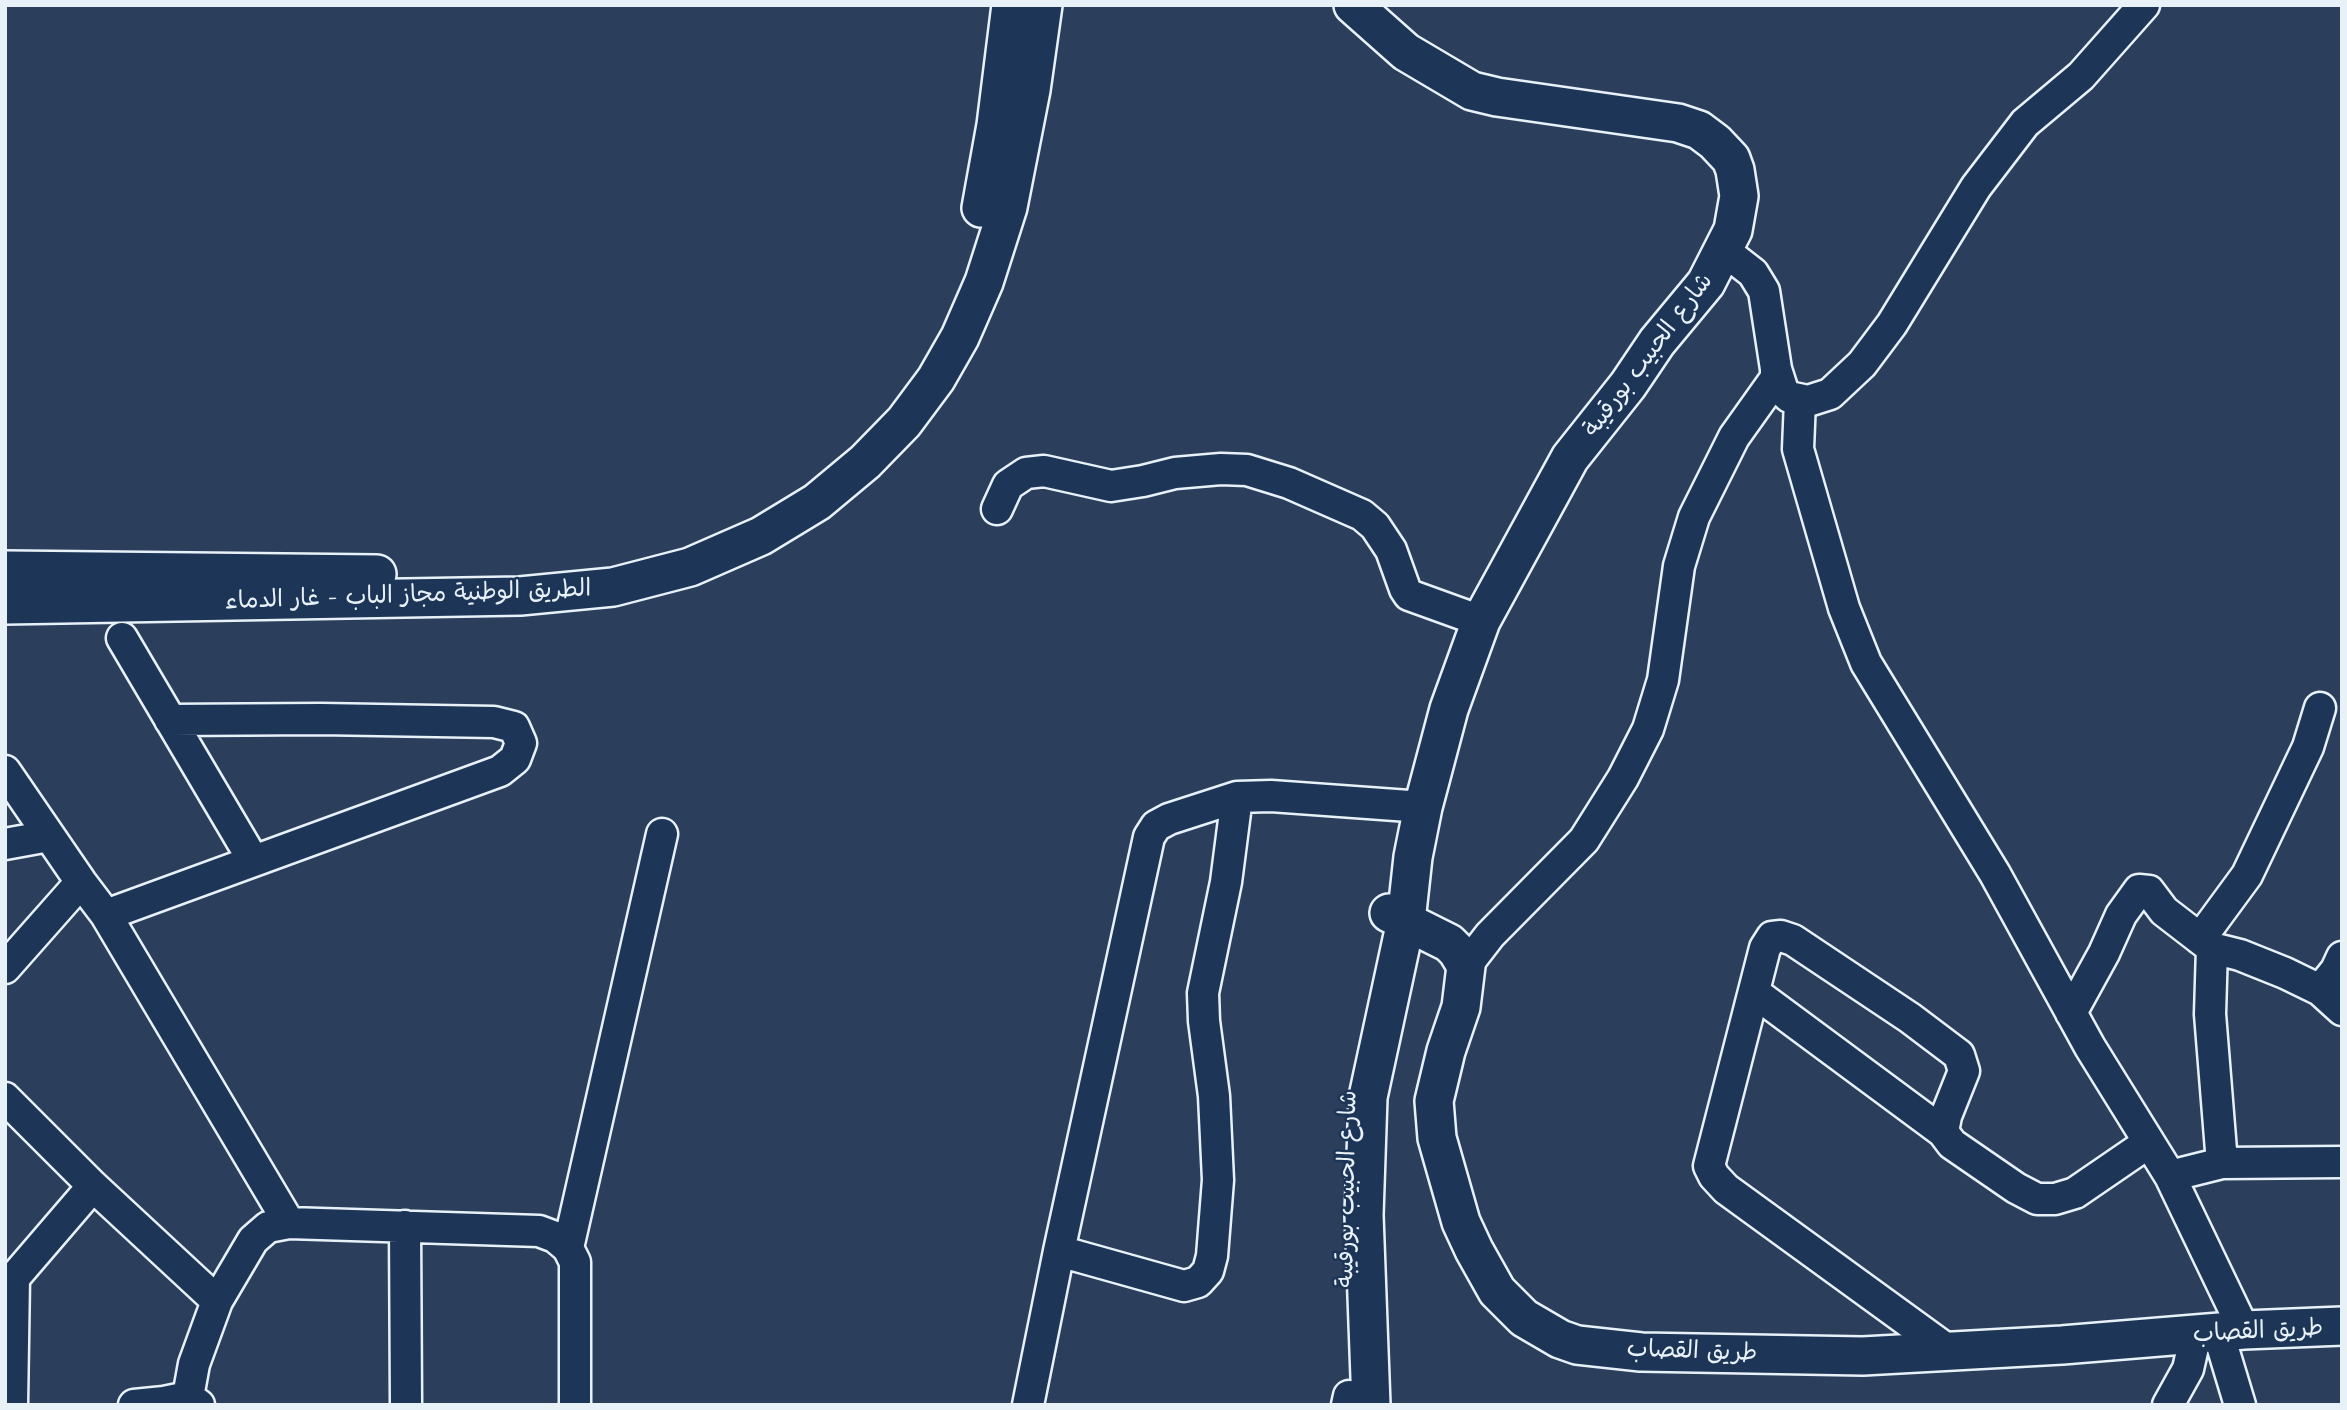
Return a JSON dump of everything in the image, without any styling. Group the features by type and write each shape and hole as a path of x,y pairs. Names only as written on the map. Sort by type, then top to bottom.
{"main road":[{"path":"996,125 1000,5"},
{"name":"الطريق الوطنية مجاز الباب - غار الدماء","path":"5,570 457,575 567,570 650,555 713,534 771,504 820,470 860,433 898,391 927,346 968,260 987,183 1011,5"},
{"name":"الطريق الوطنية مجاز الباب - غار الدماء","path":"5,605 520,596 613,587 690,567 761,536 817,502 865,462 904,422 936,379 960,337 984,282 1008,207 1031,90 1043,5"},
{"name":"شارع الحبيب بورقيبة","path":"1353,5 1406,52 1472,91 1678,123 1699,130 1731,159 1739,197 1733,230 1706,283 1657,342 1628,385 1570,458 1481,621 1449,709 1397,917 1368,1097 1354,1402"},
{"path":"1397,917 1449,943 1457,950 1466,966"},
{"name":"طريق القصاب","path":"1466,966 1461,1007 1446,1051 1434,1101 1437,1138 1461,1222 1497,1291 1524,1318 1560,1339 1577,1345 1641,1352 1863,1356 2342,1326"}],"street":[{"path":"1722,253 1753,272 1764,292 1776,369 1783,391 1789,397 1808,401 1830,394 1862,364 1892,324 1976,187 2025,123 2081,76 2144,5"},
{"path":"1466,966 1490,935 1584,840 1636,754 1648,729 1663,680 1679,566 1694,517 1734,437 1776,378 1776,369"},
{"path":"1800,400 1798,449 1844,608 1866,663 1995,874 2071,1013 2170,1176 2240,1405"},
{"path":"997,509 1008,485 1026,473 1044,471 1111,486 1175,473 1247,470 1289,483 1362,515 1375,526 1391,550 1409,595 1481,621"},
{"path":"122,638 253,860"},
{"path":"2222,1163 2206,944 2247,875 2308,747 2320,708"},
{"path":"106,915 500,771 515,759 521,743 514,727 494,722 170,720"},
{"path":"5,771 106,915 289,1223"},
{"path":"1028,1405 1149,837 1156,826 1169,819 1237,797 1272,796 1423,807"},
{"path":"1059,1251 1184,1286 1198,1282 1208,1271 1212,1256 1218,1180 1214,1096 1203,993 1226,882 1237,797"},
{"path":"568,1248 662,834"},
{"path":"5,844 49,836"},
{"path":"5,968 81,883"},
{"path":"2071,1013 2099,964 2121,915 2139,890 2149,891 2164,911 2206,944 2274,968 2319,990 2342,1010"},
{"path":"1943,1132 1946,1116 1964,1071 1959,1055 1910,1018 1793,940 1781,936 1772,937 1765,948 1709,1167 1726,1189 1949,1351"},
{"path":"2319,990 2336,970 2342,957"},
{"path":"1754,992 1943,1132 1952,1144 2016,1188 2037,1199 2055,1199 2075,1193 2148,1143"},
{"path":"5,1098 93,1186 217,1301"},
{"path":"2170,1176 2222,1163 2342,1162"},
{"path":"12,1405 10,1278 93,1186"},
{"path":"134,1405 194,1401 194,1364 217,1301 253,1240 268,1227 289,1223 539,1231 555,1237 568,1248 575,1262 575,1405"},
{"path":"405,1226 406,1405"},
{"path":"2168,1405 2188,1369 2219,1332"}]}
